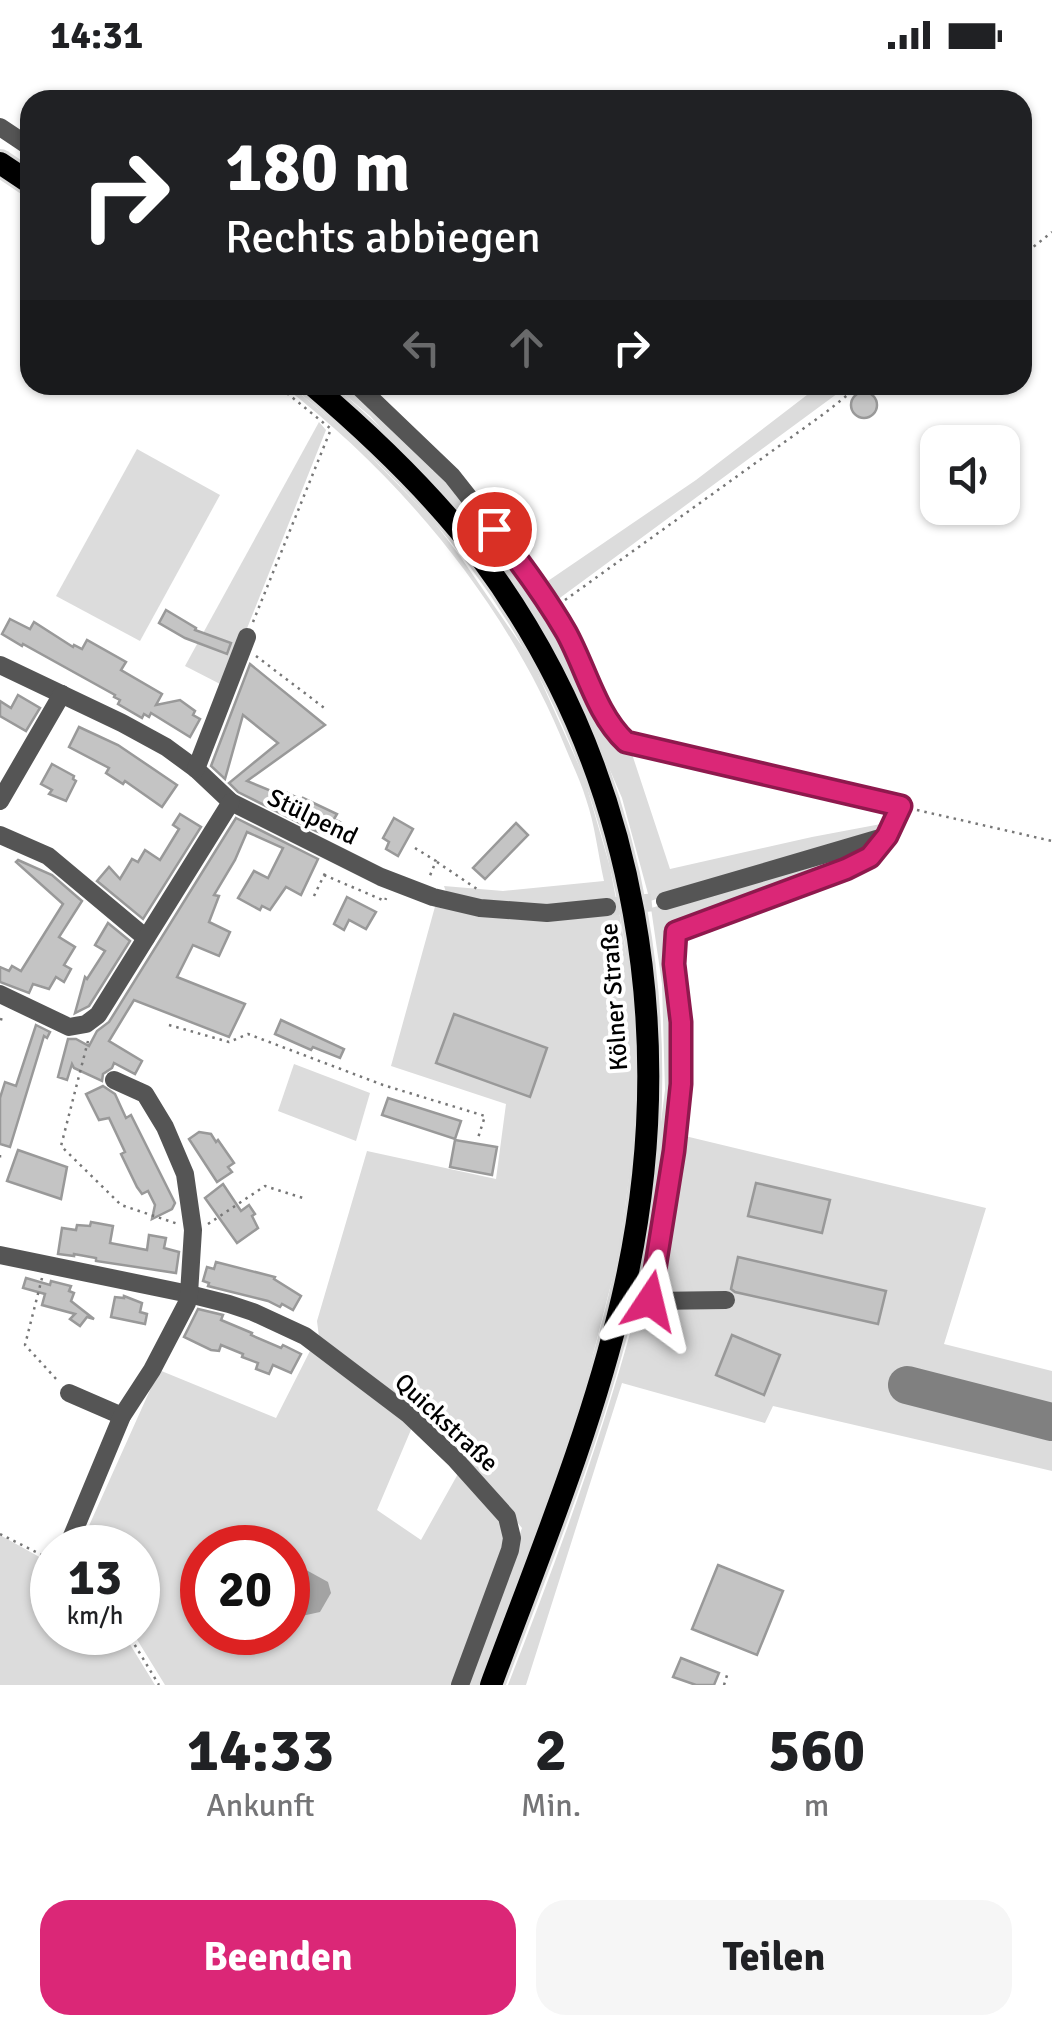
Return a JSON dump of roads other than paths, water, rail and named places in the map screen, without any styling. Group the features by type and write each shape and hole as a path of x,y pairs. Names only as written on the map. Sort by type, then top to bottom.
{"main road":[{"name":"Kölner Straße","path":"324,395 429,496 480,557 527,629 568,705 595,772 636,916 648,1040 644,1164 633,1244 622,1300 571,1470 490,1685"}],"street":[{"path":"367,395 452,476 515,556 567,634 608,721 626,742 901,806 887,836 870,857 676,932 674,964 681,1022 681,1084 650,1301 726,1300"},
{"path":"196,768 246,642"},
{"path":"0,665 166,747 196,768 231,802"},
{"path":"0,800 62,694"},
{"name":"Stülpend","path":"0,994 68,1027 86,1024 98,1015 231,802 428,895 480,908 547,913 607,906"},
{"path":"0,835 48,856 146,938"},
{"path":"665,900 887,836"},
{"path":"77,1525 122,1416 152,1370 189,1294 193,1230 185,1174 165,1127 145,1094 114,1080"},
{"name":"Quickstraße","path":"0,1255 189,1294 253,1312 305,1336 418,1423 507,1517 512,1538 460,1685"},
{"path":"69,1393 122,1416"}],"tunnel":[{"path":"607,907 665,901"}]}
